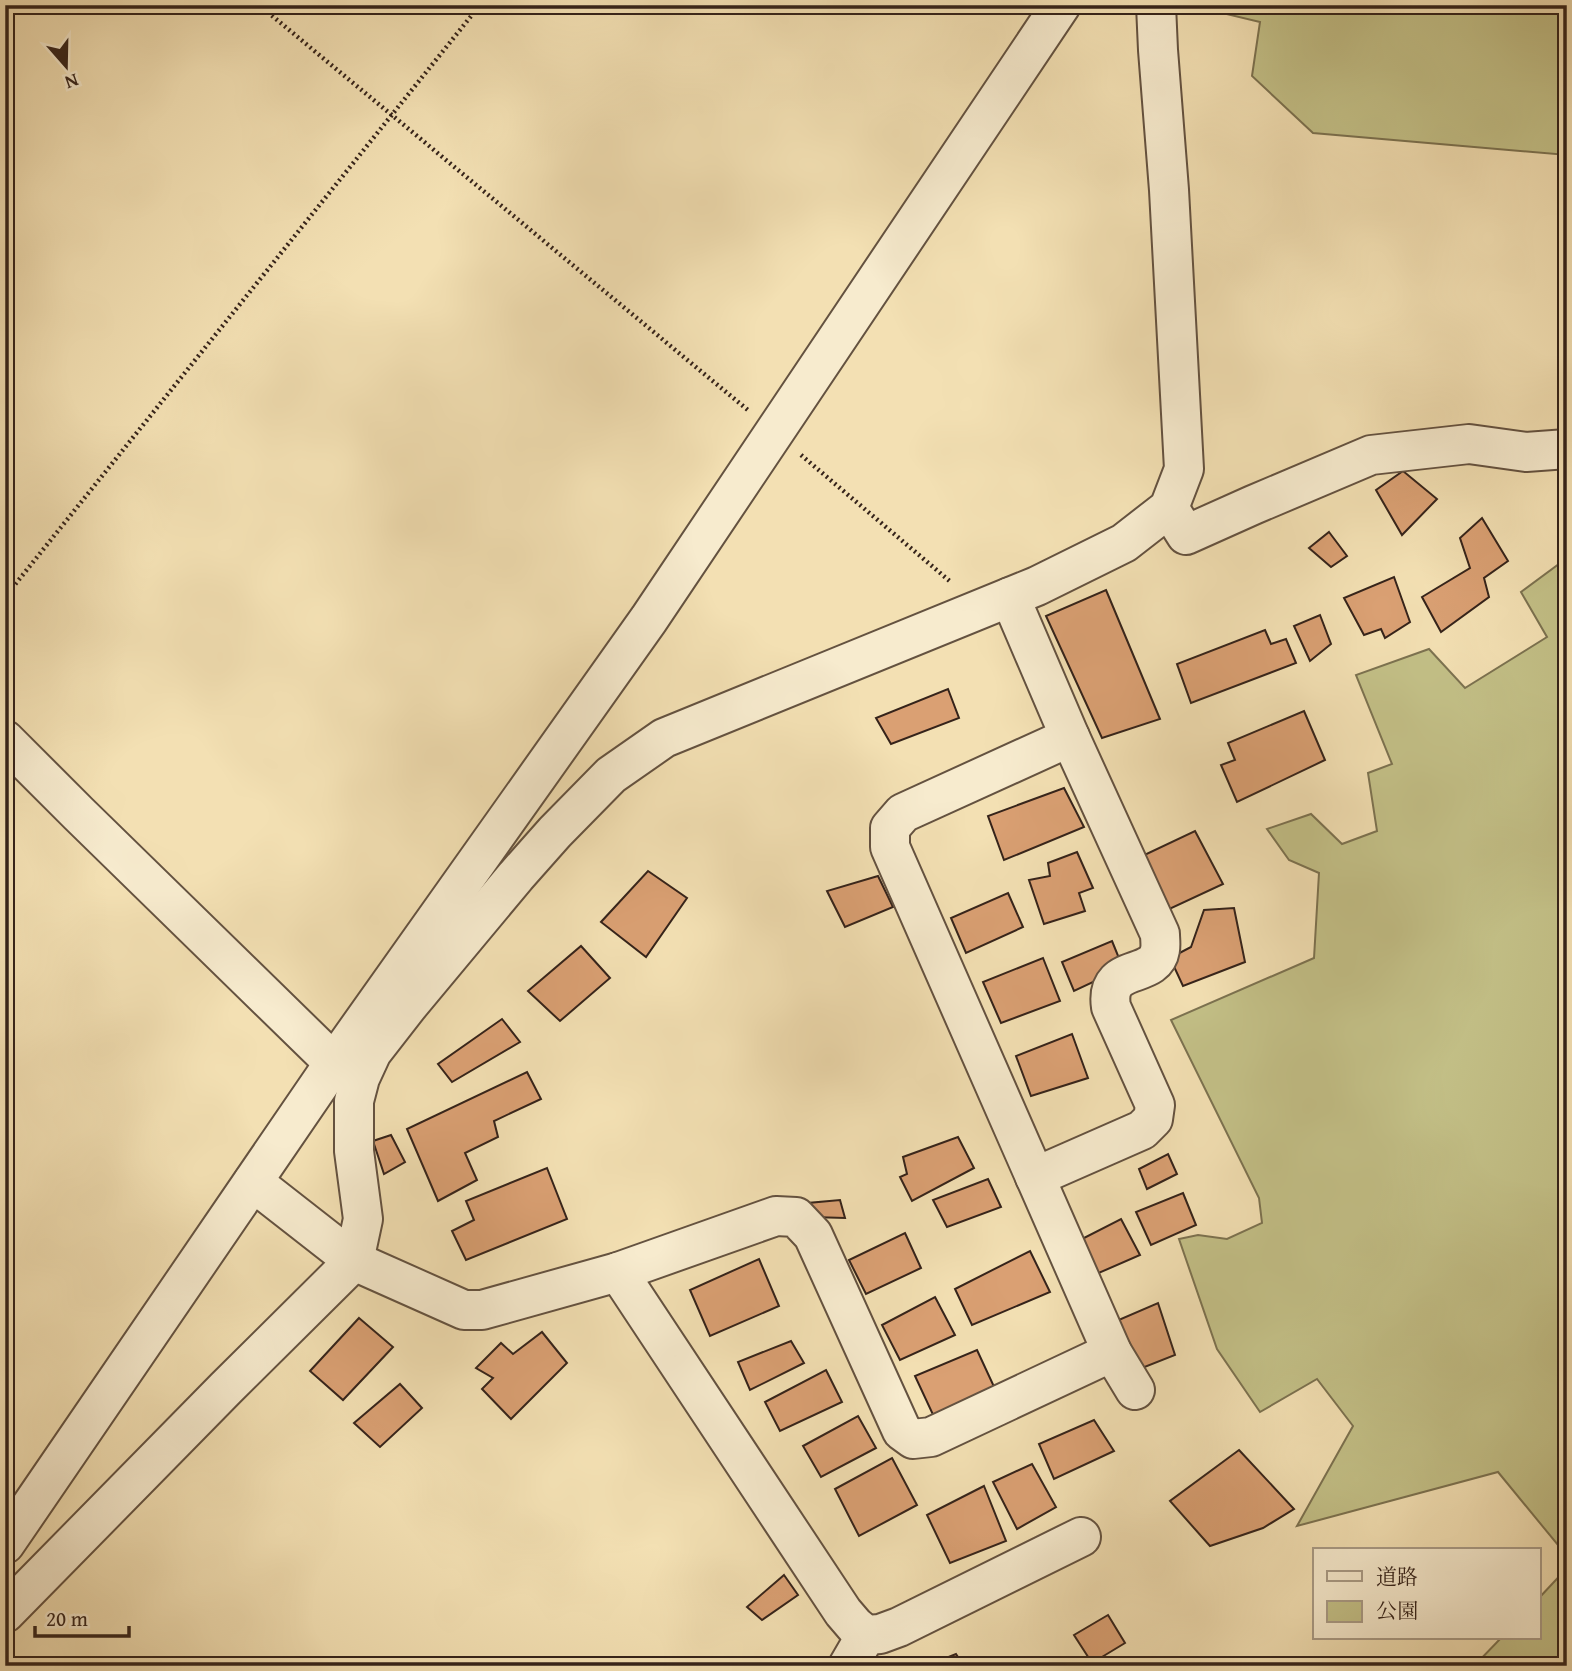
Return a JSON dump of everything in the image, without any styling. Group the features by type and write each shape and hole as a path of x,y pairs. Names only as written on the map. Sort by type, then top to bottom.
{"street":[{"path":"5,1545 334,1063 649,620 1061,5"},
{"path":"5,1613 354,1261 363,1219 354,1151 354,1101 360,1078 372,1052 474,926 555,832 611,775 664,738 1037,586 1124,543 1169,508 1184,469 1156,5"},
{"path":"1169,508 1186,535 1371,455 1469,444 1526,452 1567,449"},
{"path":"996,603 1070,737 1160,934 1160,953 1151,964 1116,980 1109,994 1111,1007 1155,1105 1153,1119 1142,1130 1035,1177"},
{"path":"1070,737 903,813 890,828 890,847 1112,1352 1135,1390"},
{"path":"5,740 334,1063"},
{"path":"253,1182 354,1261 464,1310 481,1310 618,1272 776,1216 796,1217 813,1235 902,1431 913,1439 931,1437 1112,1352"},
{"path":"618,1272 843,1612 855,1626 857,1650"},
{"path":"857,1650 880,1634 1081,1537"}],"path":[{"path":"259,5 775,432 996,603"},
{"path":"5,597 480,5"}],"green space":[{"path":"1196,5 1567,5 1567,155 1313,133 1252,76 1260,22"},
{"path":"1567,558 1567,1556 1498,1472 1297,1526 1353,1426 1317,1379 1260,1412 1217,1349 1179,1239 1198,1235 1227,1239 1262,1223 1259,1198 1171,1020 1314,958 1319,873 1289,860 1267,829 1311,814 1342,844 1377,831 1368,773 1392,764 1356,675 1429,649 1465,688 1547,637 1521,592"},
{"path":"1567,1568 1567,1666 1474,1666 1499,1640 1540,1640 1540,1597"}],"building":[{"path":"1403,471 1437,499 1402,535 1376,490"},
{"path":"1482,518 1508,561 1484,578 1489,597 1441,632 1422,597 1470,568 1460,538"},
{"path":"1329,532 1347,556 1331,567 1309,548"},
{"path":"1394,577 1410,622 1385,638 1381,629 1364,635 1344,598"},
{"path":"1106,590 1160,719 1102,738 1046,616"},
{"path":"1320,615 1331,644 1310,661 1294,626"},
{"path":"1265,630 1271,644 1286,639 1296,663 1191,703 1177,664"},
{"path":"948,689 959,718 891,744 876,718"},
{"path":"1304,711 1325,760 1237,802 1221,765 1235,760 1228,743"},
{"path":"1064,788 1084,827 1004,860 988,816"},
{"path":"1195,831 1223,884 1163,912 1138,858"},
{"path":"1077,852 1093,888 1079,893 1085,911 1044,924 1029,880 1050,876 1048,863"},
{"path":"648,871 687,898 646,957 601,922"},
{"path":"878,876 893,907 845,927 827,891"},
{"path":"1008,893 1023,927 966,953 951,918"},
{"path":"1234,908 1245,962 1183,986 1170,958 1191,947 1204,910"},
{"path":"1112,941 1123,968 1074,991 1062,962"},
{"path":"581,946 610,978 560,1021 528,991"},
{"path":"1043,958 1060,1001 1001,1023 983,982"},
{"path":"502,1019 520,1042 452,1082 438,1064"},
{"path":"1072,1034 1088,1078 1031,1096 1016,1056"},
{"path":"527,1072 541,1099 494,1121 498,1137 465,1153 477,1180 438,1201 407,1129"},
{"path":"391,1135 405,1162 384,1174 373,1141"},
{"path":"958,1137 974,1168 912,1201 900,1177 907,1174 903,1157"},
{"path":"1168,1154 1177,1174 1147,1189 1139,1169"},
{"path":"547,1168 567,1219 466,1260 452,1231 474,1220 466,1201"},
{"path":"988,1179 1001,1207 947,1227 933,1200"},
{"path":"1183,1193 1196,1225 1151,1245 1136,1212"},
{"path":"840,1200 845,1218 812,1217 808,1203"},
{"path":"1121,1219 1140,1255 1094,1275 1080,1240"},
{"path":"905,1233 921,1268 866,1294 849,1260"},
{"path":"1030,1251 1050,1292 972,1325 955,1289"},
{"path":"759,1259 779,1306 710,1336 690,1290"},
{"path":"935,1297 955,1335 900,1360 882,1325"},
{"path":"1158,1303 1175,1355 1137,1370 1114,1322"},
{"path":"359,1318 393,1347 343,1400 310,1371"},
{"path":"542,1332 567,1363 511,1419 482,1389 493,1378 476,1368 501,1343 513,1354"},
{"path":"791,1341 804,1363 750,1390 738,1362"},
{"path":"977,1350 996,1391 935,1419 915,1376"},
{"path":"826,1370 842,1402 780,1431 765,1402"},
{"path":"400,1384 422,1408 380,1447 354,1423"},
{"path":"858,1416 876,1448 821,1477 803,1446"},
{"path":"1094,1420 1114,1451 1054,1479 1039,1444"},
{"path":"1239,1450 1294,1509 1263,1528 1210,1546 1170,1501"},
{"path":"892,1458 917,1505 859,1536 835,1489"},
{"path":"1032,1464 1056,1507 1017,1529 993,1482"},
{"path":"984,1486 1006,1541 950,1563 927,1515"},
{"path":"784,1575 798,1595 762,1620 747,1607"},
{"path":"1108,1615 1125,1643 1092,1663 1074,1635"},
{"path":"956,1654 964,1666 926,1666"}]}
